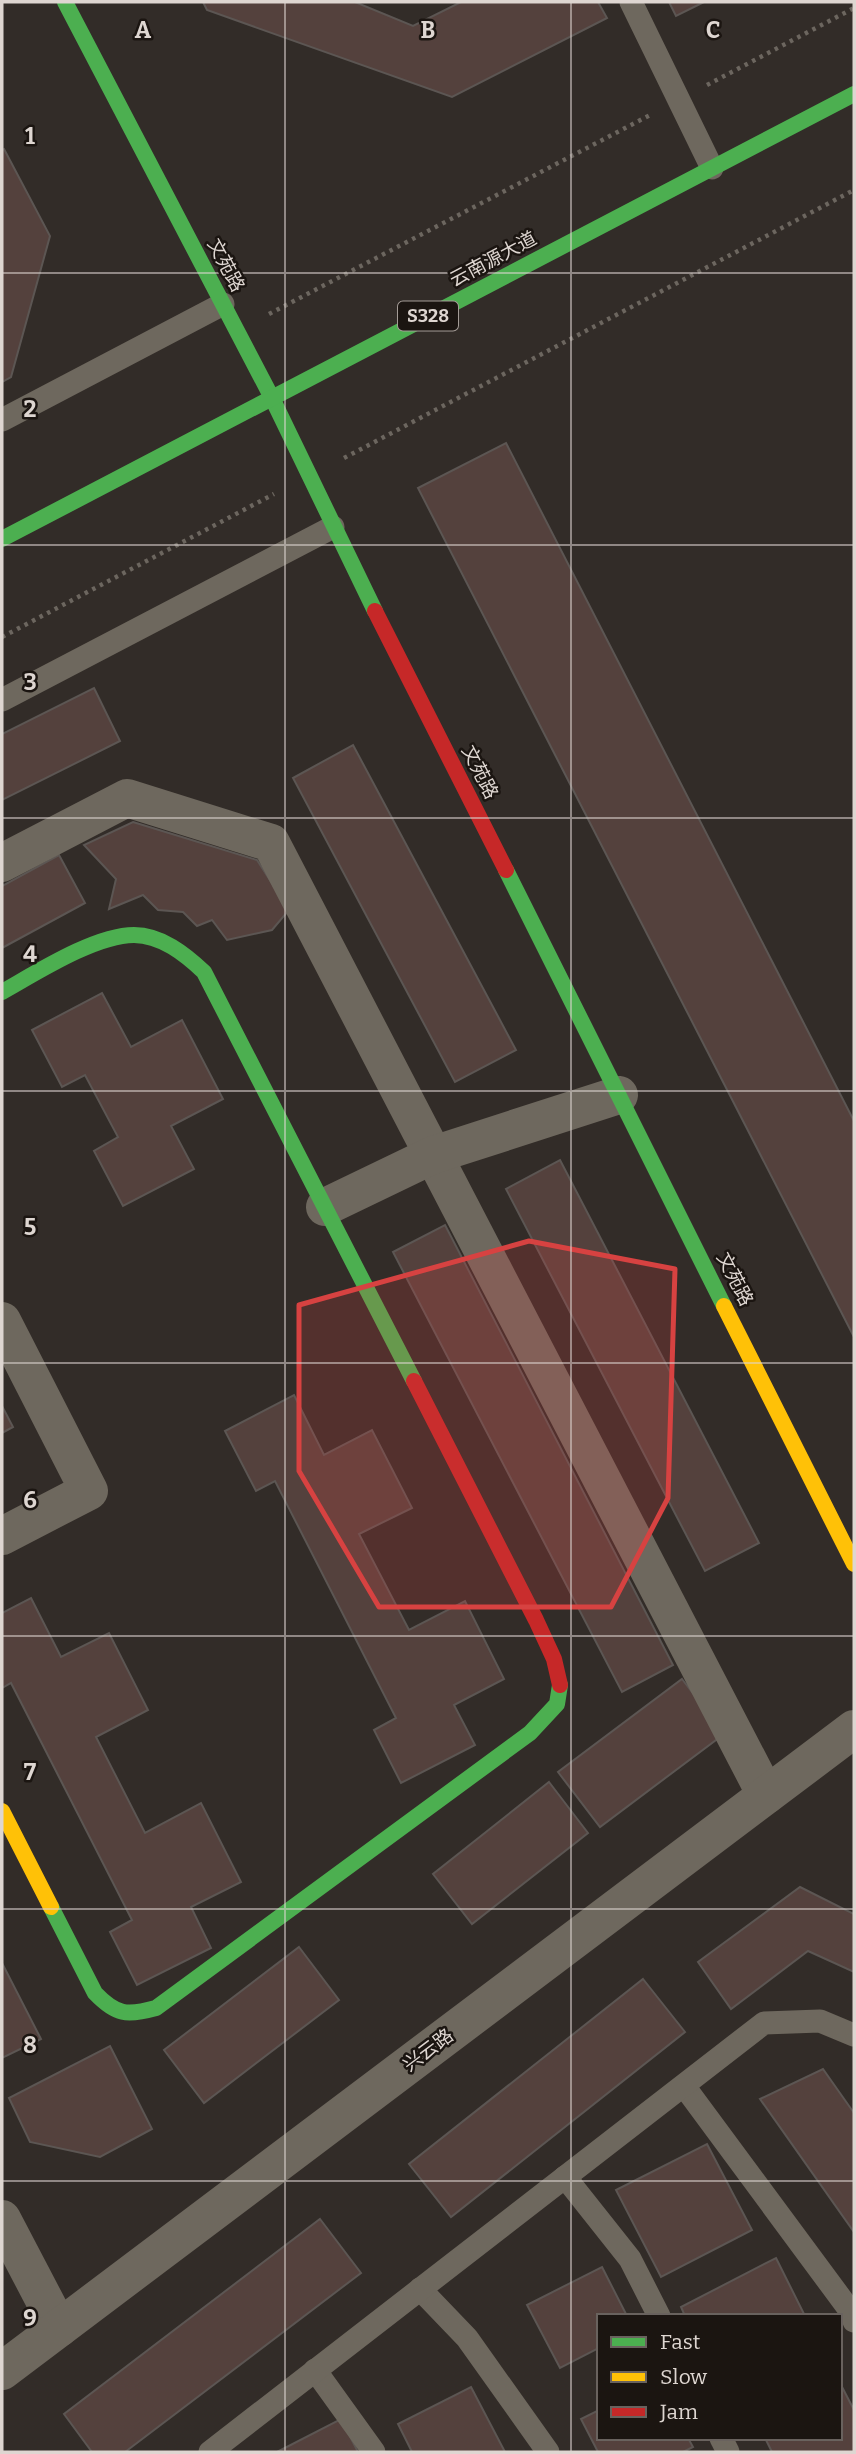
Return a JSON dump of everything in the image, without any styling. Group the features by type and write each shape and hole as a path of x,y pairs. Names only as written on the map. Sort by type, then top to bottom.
{"main road":[{"name":"文苑路","path":"65,2 272,398 333,527 854,1564"},
{"name":"云南源大道","path":"2,539 854,94"},
{"path":"2,992 104,940 134,935 159,941 185,953 204,972 536,1620 553,1656 560,1697 552,1712 530,1733 156,2008 133,2015 108,2008 95,1993 2,1811"}],"street":[{"path":"2,863 127,798 271,844 766,1795"},
{"path":"325,1207 433,1155 619,1095"},
{"path":"2,1321 89,1491 2,1536"},
{"name":"兴云路","path":"2,2371 854,1729"},
{"path":"2,2219 59,2328"}],"lane":[{"path":"631,2 712,168"},
{"path":"2,420 223,304"},
{"path":"2,700 333,527"},
{"path":"210,2452 764,2023 820,2021 854,2035"},
{"path":"684,2086 851,2312 854,2321"},
{"path":"565,2177 630,2259 658,2314"},
{"path":"421,2289 467,2338 548,2452"},
{"path":"316,2370 374,2452"}],"path":[{"path":"237,331 854,8"},
{"path":"2,637 854,190"}],"highlighted area":[{"path":"529,1241 675,1269 668,1498 611,1607 379,1607 299,1471 299,1305"}],"building":[{"path":"203,2 355,2 413,26 461,2 598,2 607,18 452,97 207,10"},
{"path":"669,2 704,2 676,16"},
{"path":"4,149 50,236 11,377 2,382 2,150"},
{"path":"506,443 854,1121 854,1337 418,488"},
{"path":"94,688 120,741 2,800 2,734"},
{"path":"353,745 516,1050 455,1082 293,778"},
{"path":"133,822 257,860 289,910 272,930 227,940 212,920 197,926 183,912 158,910 143,895 109,909 116,879 84,845"},
{"path":"59,855 85,903 2,948 2,886"},
{"path":"102,993 131,1047 182,1020 223,1099 171,1126 194,1169 123,1206 94,1151 118,1137 85,1075 62,1087 32,1030"},
{"path":"560,1160 759,1543 705,1571 506,1189"},
{"path":"445,1225 673,1665 622,1692 393,1252"},
{"path":"294,1395 324,1455 372,1430 412,1508 359,1534 409,1630 465,1601 504,1679 454,1705 475,1745 401,1783 374,1730 396,1718 275,1481 256,1491 225,1431"},
{"path":"2,1406 13,1427 2,1433"},
{"path":"31,1598 61,1657 109,1633 148,1710 96,1737 145,1833 201,1803 241,1882 191,1907 211,1948 137,1985 110,1932 132,1920 11,1683 2,1688 2,1613"},
{"path":"682,1679 724,1734 600,1827 558,1772"},
{"path":"549,1782 588,1833 472,1924 433,1874"},
{"path":"800,1887 854,1914 854,1972 808,1951 731,2009 698,1962"},
{"path":"299,1947 339,2000 204,2103 164,2050"},
{"path":"2,1963 41,2039 2,2058"},
{"path":"643,1979 685,2032 451,2217 409,2164"},
{"path":"110,2046 152,2129 100,2157 30,2142 9,2098"},
{"path":"823,2069 854,2113 854,2232 760,2099"},
{"path":"707,2144 752,2230 661,2277 616,2190"},
{"path":"320,2219 361,2273 125,2452 92,2452 64,2414"},
{"path":"776,2258 804,2314 684,2314 681,2307"},
{"path":"602,2267 626,2314 597,2314 597,2349 560,2368 527,2305"},
{"path":"471,2387 505,2452 412,2452 398,2424"},
{"path":"842,2387 854,2410 854,2452 772,2452 766,2440 842,2440"},
{"path":"597,2411 597,2440 689,2440 693,2447 683,2452 598,2452 581,2419"},
{"path":"341,2419 358,2452 277,2452"}],"traffic: fast":[{"path":"65,2 272,398 375,611"},
{"path":"2,539 854,94"},
{"path":"506,870 724,1306"},
{"path":"2,992 84,948 102,941 134,935 163,942 181,952 204,972 414,1381"},
{"path":"51,1907 95,1993 102,2000 122,2012 156,2008 530,1733 557,1704 560,1685"}],"traffic: slow":[{"path":"724,1306 854,1564"},
{"path":"2,1811 51,1907"}],"traffic: jam":[{"path":"375,611 506,870"},
{"path":"414,1381 536,1620 554,1659 560,1685"}]}
